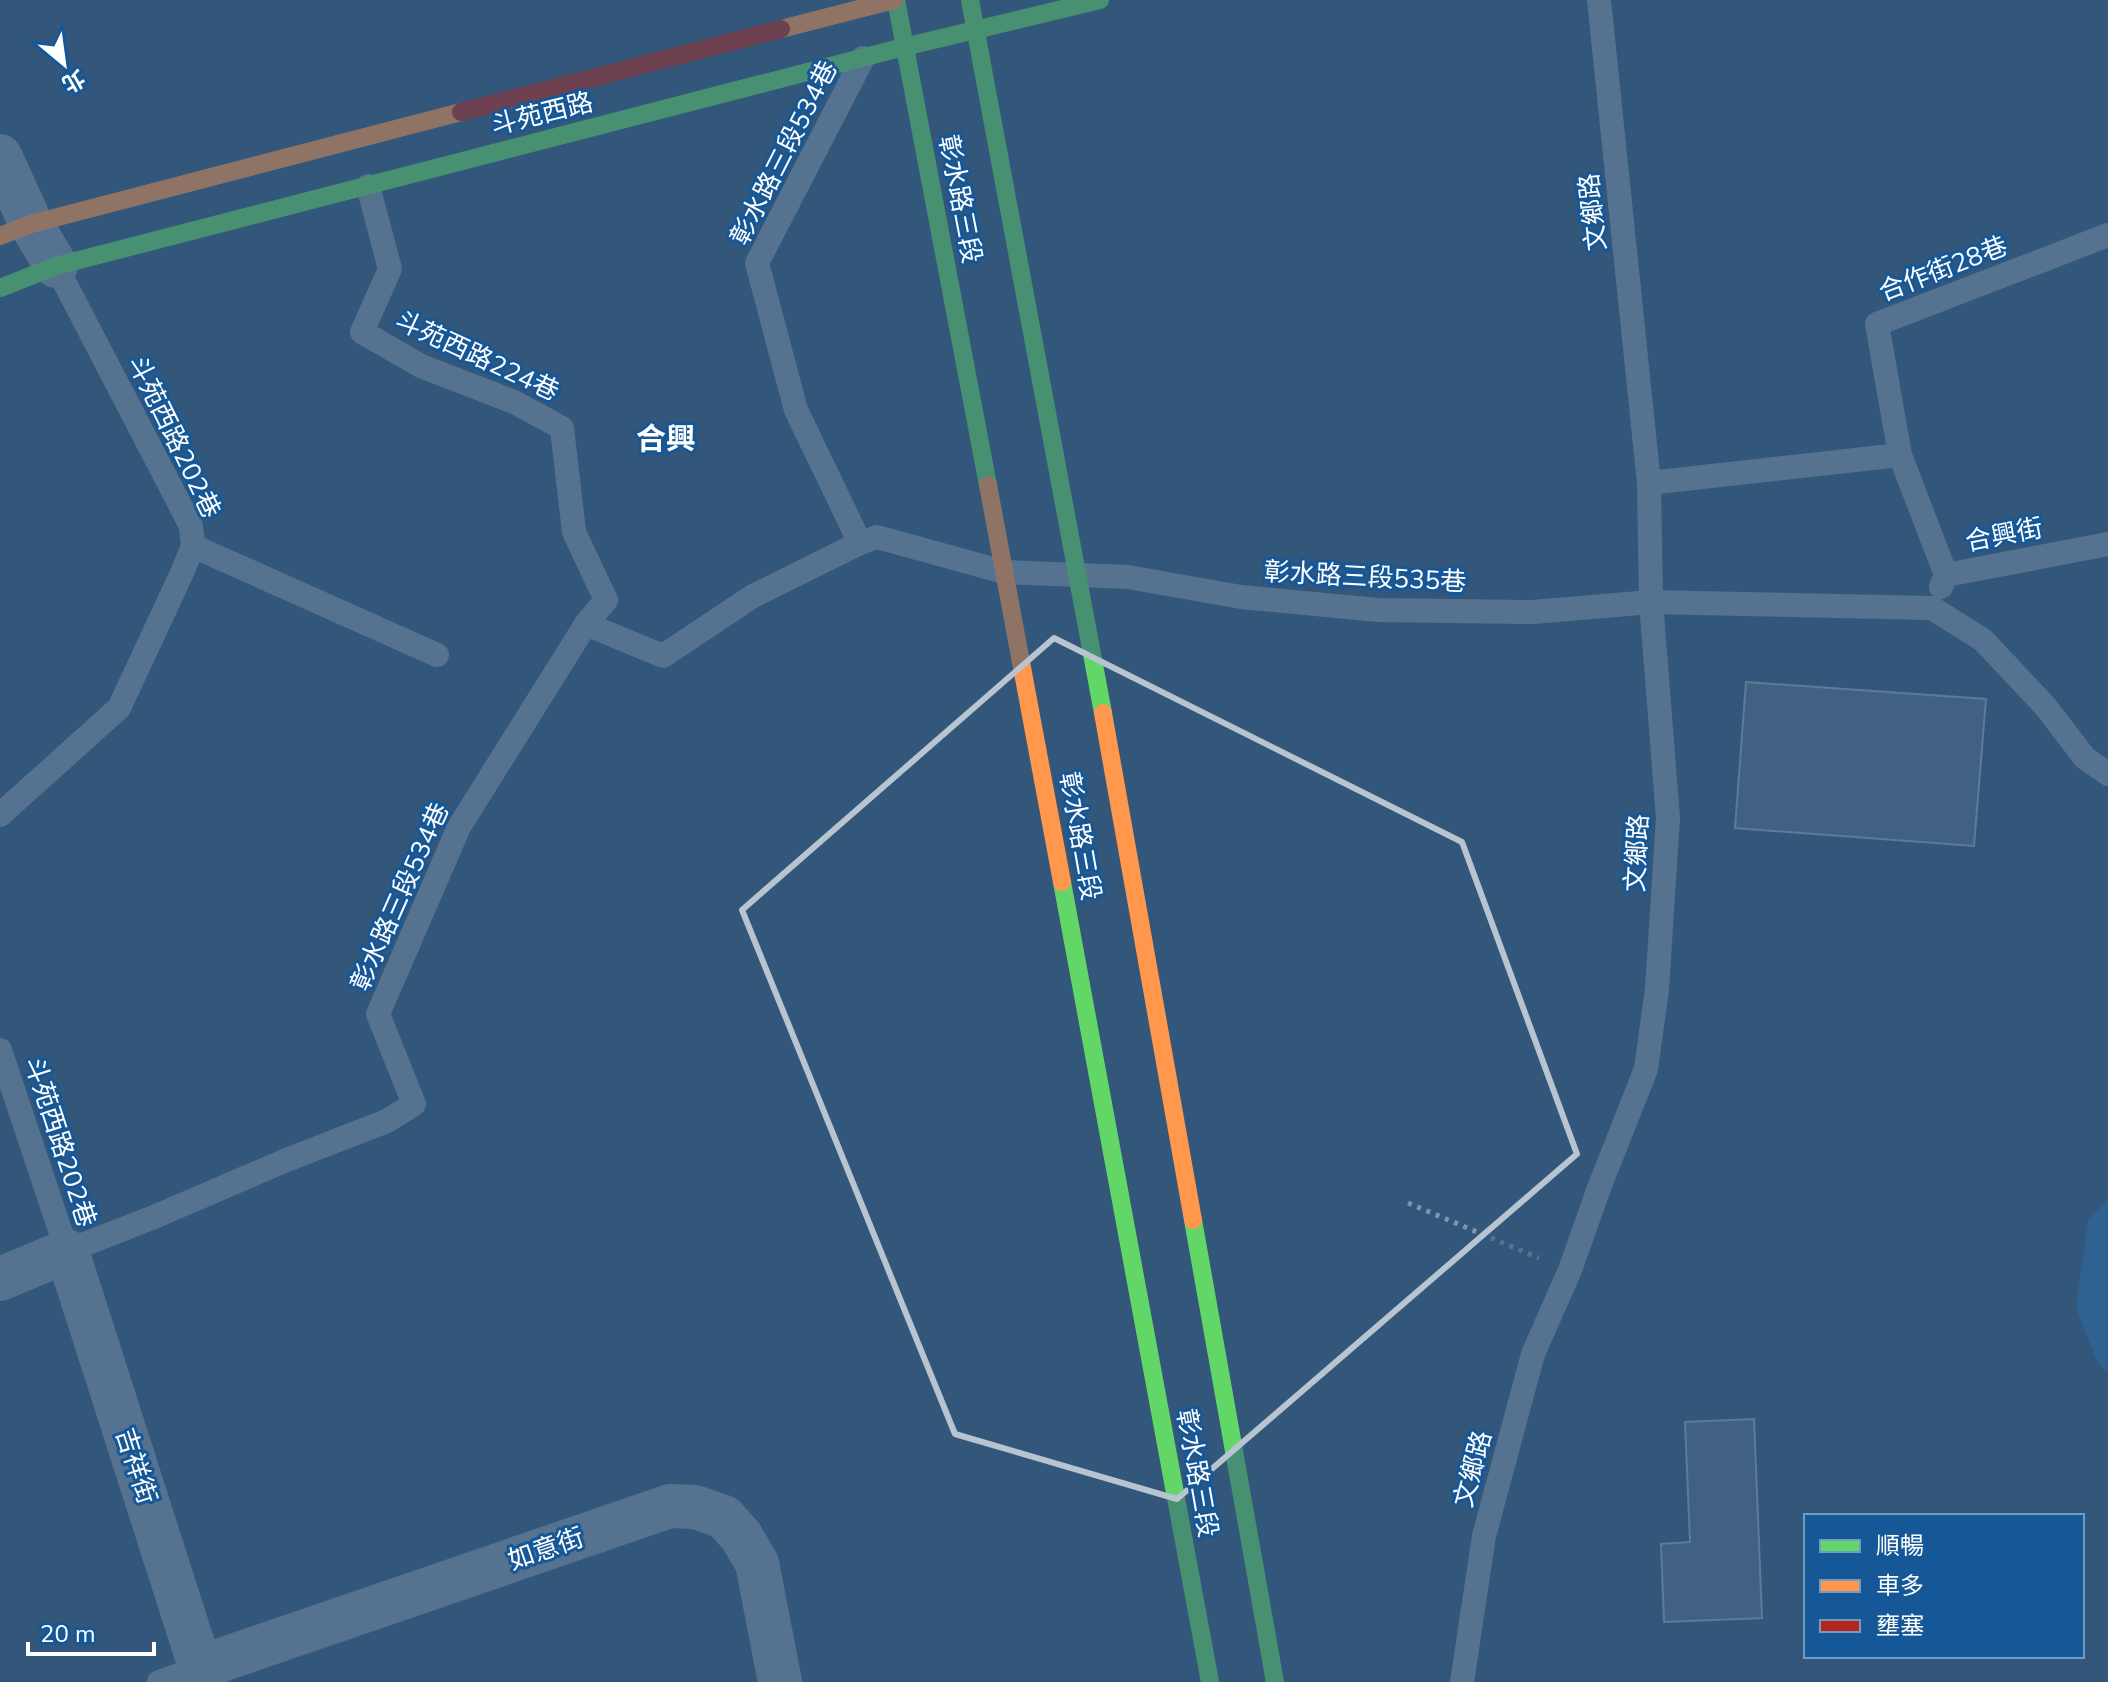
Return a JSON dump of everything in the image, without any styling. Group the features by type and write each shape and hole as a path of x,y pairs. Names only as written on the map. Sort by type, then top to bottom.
{"street":[{"name":"彰水路三段","path":"895,0 1210,1682"},
{"name":"斗苑西路","path":"15,230 895,0"},
{"name":"彰水路三段","path":"970,0 1078,574 1275,1682"},
{"name":"斗苑西路","path":"0,288 56,266 904,47 1100,0"},
{"path":"0,156 15,230 56,266"},
{"path":"0,1279 67,1251"},
{"name":"吉祥街","path":"67,1251 203,1674"},
{"name":"如意街","path":"203,1674 670,1506 695,1507 724,1517 741,1536 757,1563 780,1682"}],"lane":[{"name":"文鄉路","path":"1462,1682 1484,1536 1533,1354 1570,1270 1646,1069 1657,989 1668,818 1651,602 1649,483 1599,0"},
{"name":"彰水路三段534巷","path":"860,543 796,410 757,263 863,58"},
{"name":"斗苑西路224巷","path":"368,186 390,269 362,332 421,366 514,402 562,428 574,532 606,600 586,624"},
{"name":"合作街28巷","path":"1900,455 1877,324 2108,235"},
{"name":"斗苑西路202巷","path":"0,815 119,708 193,546 191,526 56,266"},
{"path":"1649,483 1900,455 1946,575"},
{"path":"586,624 663,656 753,596 877,537 1004,572 1078,574"},
{"name":"合興街","path":"1932,608 1946,575 2108,544"},
{"path":"193,546 437,655"},
{"name":"彰水路三段535巷","path":"1078,574 1128,577 1241,597 1378,610 1533,612 1651,602 1932,608"},
{"path":"1932,608 1983,640 2045,706 2085,758 2108,774"},
{"name":"彰水路三段534巷","path":"67,1251 387,1121 414,1104 378,1014 459,827 586,624"},
{"name":"斗苑西路202巷","path":"0,1050 67,1251"},
{"path":"159,1682 203,1674"}],"path":[{"path":"1408,1203 1570,1270"}],"highlighted area":[{"path":"1054,638 1462,842 1577,1154 1177,1499 955,1434 742,910"}],"shaded area":[{"path":"2108,1199 2108,1373 2098,1364 2076,1308 2088,1220"}],"building":[{"path":"1746,682 1986,699 1974,846 1735,828"},
{"path":"1754,1419 1762,1618 1664,1622 1661,1544 1690,1542 1685,1422"}],"traffic: fast":[{"path":"896,0 988,485"},
{"path":"970,0 1103,713"},
{"path":"0,288 56,266 904,47 1100,0"},
{"path":"1062,882 1210,1682"},
{"path":"1193,1220 1275,1682"}],"traffic: slow":[{"path":"781,29 894,0"},
{"path":"0,236 31,224 461,112"},
{"path":"988,485 1062,882"},
{"path":"1103,713 1193,1220"}],"traffic: jam":[{"path":"461,112 781,29"}],"district":[{"name":"合興","path":"666,439"}]}
